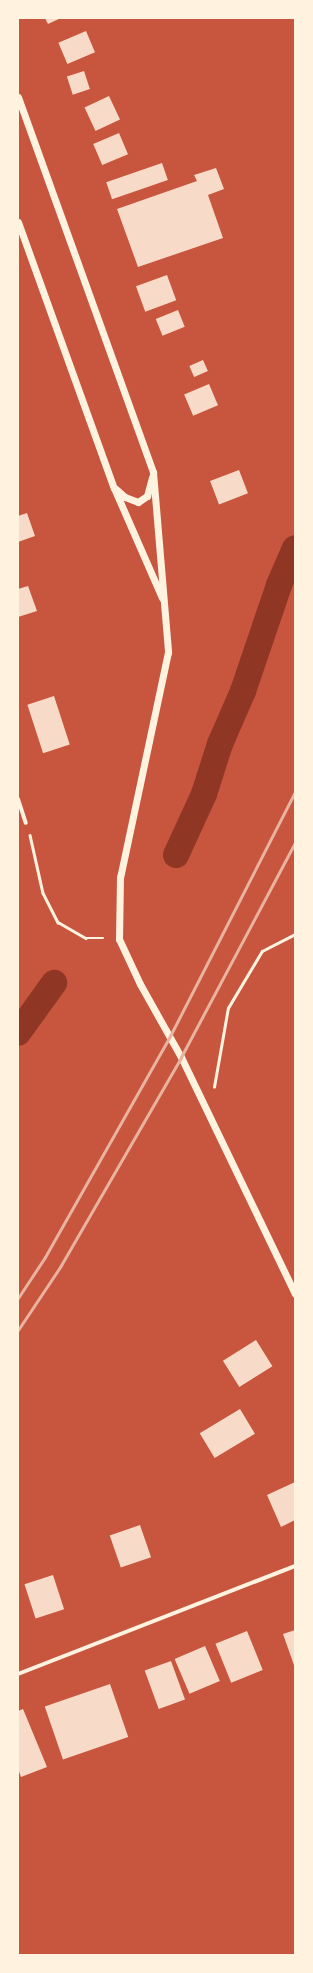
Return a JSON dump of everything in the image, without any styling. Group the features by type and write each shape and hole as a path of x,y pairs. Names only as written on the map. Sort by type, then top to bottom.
{"street":[{"path":"18,97 153,472 168,652 121,869 119,939 140,984 182,1057 295,1294"},
{"path":"18,222 114,488 164,604"},
{"path":"114,488 124,497 138,502 147,496 153,472"},
{"path":"18,799 26,822"},
{"path":"18,1674 295,1566"}],"path":[{"path":"26,822 36,857 43,893 58,922 86,938 119,939"},
{"path":"209,1115 228,1008 262,951 295,934"}],"building":[{"path":"45,18 61,18 48,24"},
{"path":"86,31 95,52 67,64 58,43"},
{"path":"84,71 90,89 73,95 67,77"},
{"path":"109,96 120,120 96,131 85,107"},
{"path":"119,133 128,154 102,165 93,144"},
{"path":"162,163 168,180 112,199 106,182"},
{"path":"216,168 224,189 208,195 223,238 138,267 117,209 197,181 194,175"},
{"path":"167,275 176,300 145,312 136,286"},
{"path":"178,310 185,327 162,336 156,319"},
{"path":"203,360 208,371 194,377 189,366"},
{"path":"209,384 218,405 193,416 184,395"},
{"path":"239,470 248,493 219,504 210,481"},
{"path":"27,513 35,536 18,542 18,516"},
{"path":"28,586 37,611 18,617 18,589"},
{"path":"54,696 70,745 43,753 27,705"},
{"path":"256,1340 272,1366 239,1387 223,1361"},
{"path":"240,1409 255,1434 215,1458 200,1433"},
{"path":"295,1482 295,1520 281,1527 267,1495"},
{"path":"140,1525 151,1557 121,1568 110,1535"},
{"path":"53,1575 64,1609 36,1619 24,1584"},
{"path":"295,1630 295,1668 283,1634"},
{"path":"247,1631 263,1670 231,1683 215,1644"},
{"path":"205,1646 220,1681 189,1694 175,1659"},
{"path":"171,1661 185,1700 159,1709 145,1671"},
{"path":"110,1684 128,1737 63,1759 45,1706"},
{"path":"23,1709 47,1767 21,1777 18,1769 18,1711"}],"waterway":[{"path":"176,855 204,794 220,744 243,691 279,585 295,548"},
{"path":"18,1033 54,983"}],"railway":[{"path":"18,1298 45,1257 170,1036 295,792"},
{"path":"18,1330 60,1267 181,1057 295,843"}]}
